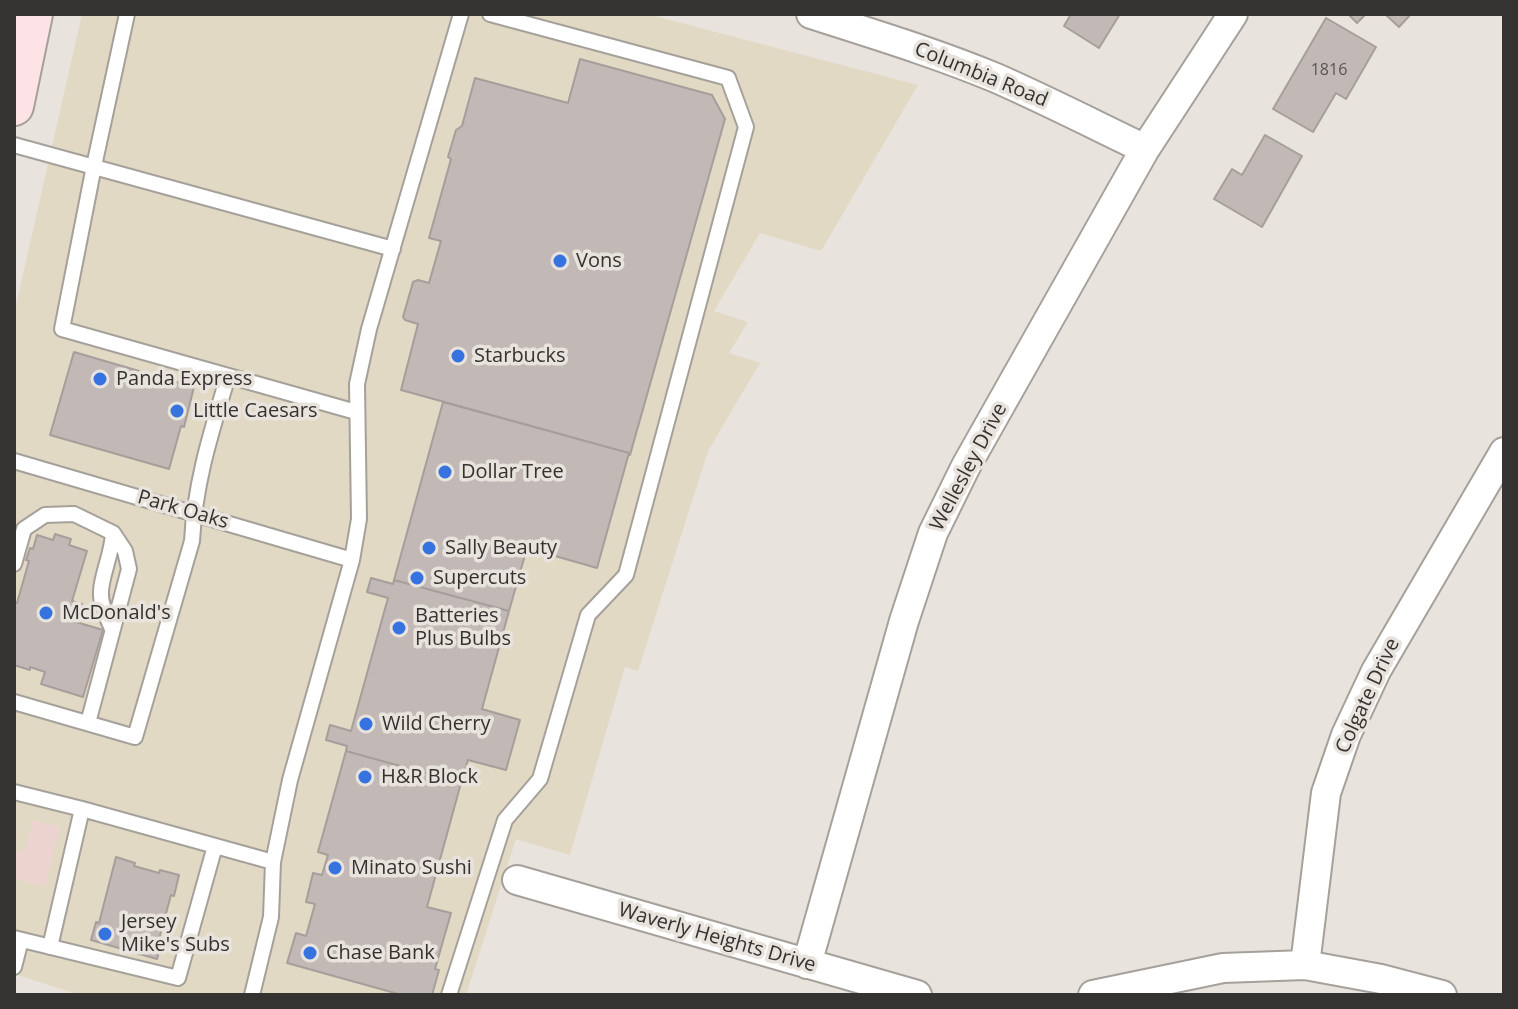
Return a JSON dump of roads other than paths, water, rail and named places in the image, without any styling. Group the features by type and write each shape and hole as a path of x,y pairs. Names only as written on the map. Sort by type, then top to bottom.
{"main road":[{"path":"14,106 33,14"}],"street":[{"name":"Columbia Road","path":"811,14 923,50 993,77 1145,149"},
{"name":"Wellesley Drive","path":"807,964 904,621 933,533 966,466 1145,149 1233,14"},
{"name":"Colgate Drive","path":"1305,965 1326,793 1346,735 1376,671 1504,452"},
{"name":"Waverly Heights Drive","path":"517,880 917,995"},
{"path":"1093,995 1223,968 1305,965 1381,979 1442,995"}],"lane":[{"path":"127,14 62,329 356,412"},
{"path":"252,995 271,917 273,862 290,780 352,560 360,495 357,384 369,329 461,14"},
{"path":"449,995 505,820 540,779 588,615 626,575 746,127 728,78 490,14"},
{"path":"14,145 393,249"},
{"path":"14,702 135,737 192,541 199,477 228,376"},
{"name":"Park Oaks","path":"14,461 352,560"},
{"path":"14,564 24,529 45,515 74,514 113,533 125,551 129,569 88,723"},
{"path":"112,629 102,605 101,591 113,533"},
{"path":"14,792 273,862"},
{"path":"50,947 82,809"},
{"path":"14,967 18,939 178,978 215,846"}],"place":[{"name":"Vons","path":"560,261"},
{"name":"Starbucks","path":"458,356"},
{"name":"Panda Express","path":"100,379"},
{"name":"Little Caesars","path":"177,411"},
{"name":"Dollar Tree","path":"445,472"},
{"name":"Sally Beauty","path":"429,548"},
{"name":"Supercuts","path":"417,578"},
{"name":"McDonald's","path":"46,613"},
{"name":"Batteries Plus Bulbs","path":"399,628"},
{"name":"Wild Cherry","path":"366,724"},
{"name":"H&R Block","path":"365,777"},
{"name":"Minato Sushi","path":"335,868"},
{"name":"Jersey Mike's Subs","path":"105,934"},
{"name":"Chase Bank","path":"310,953"}]}
